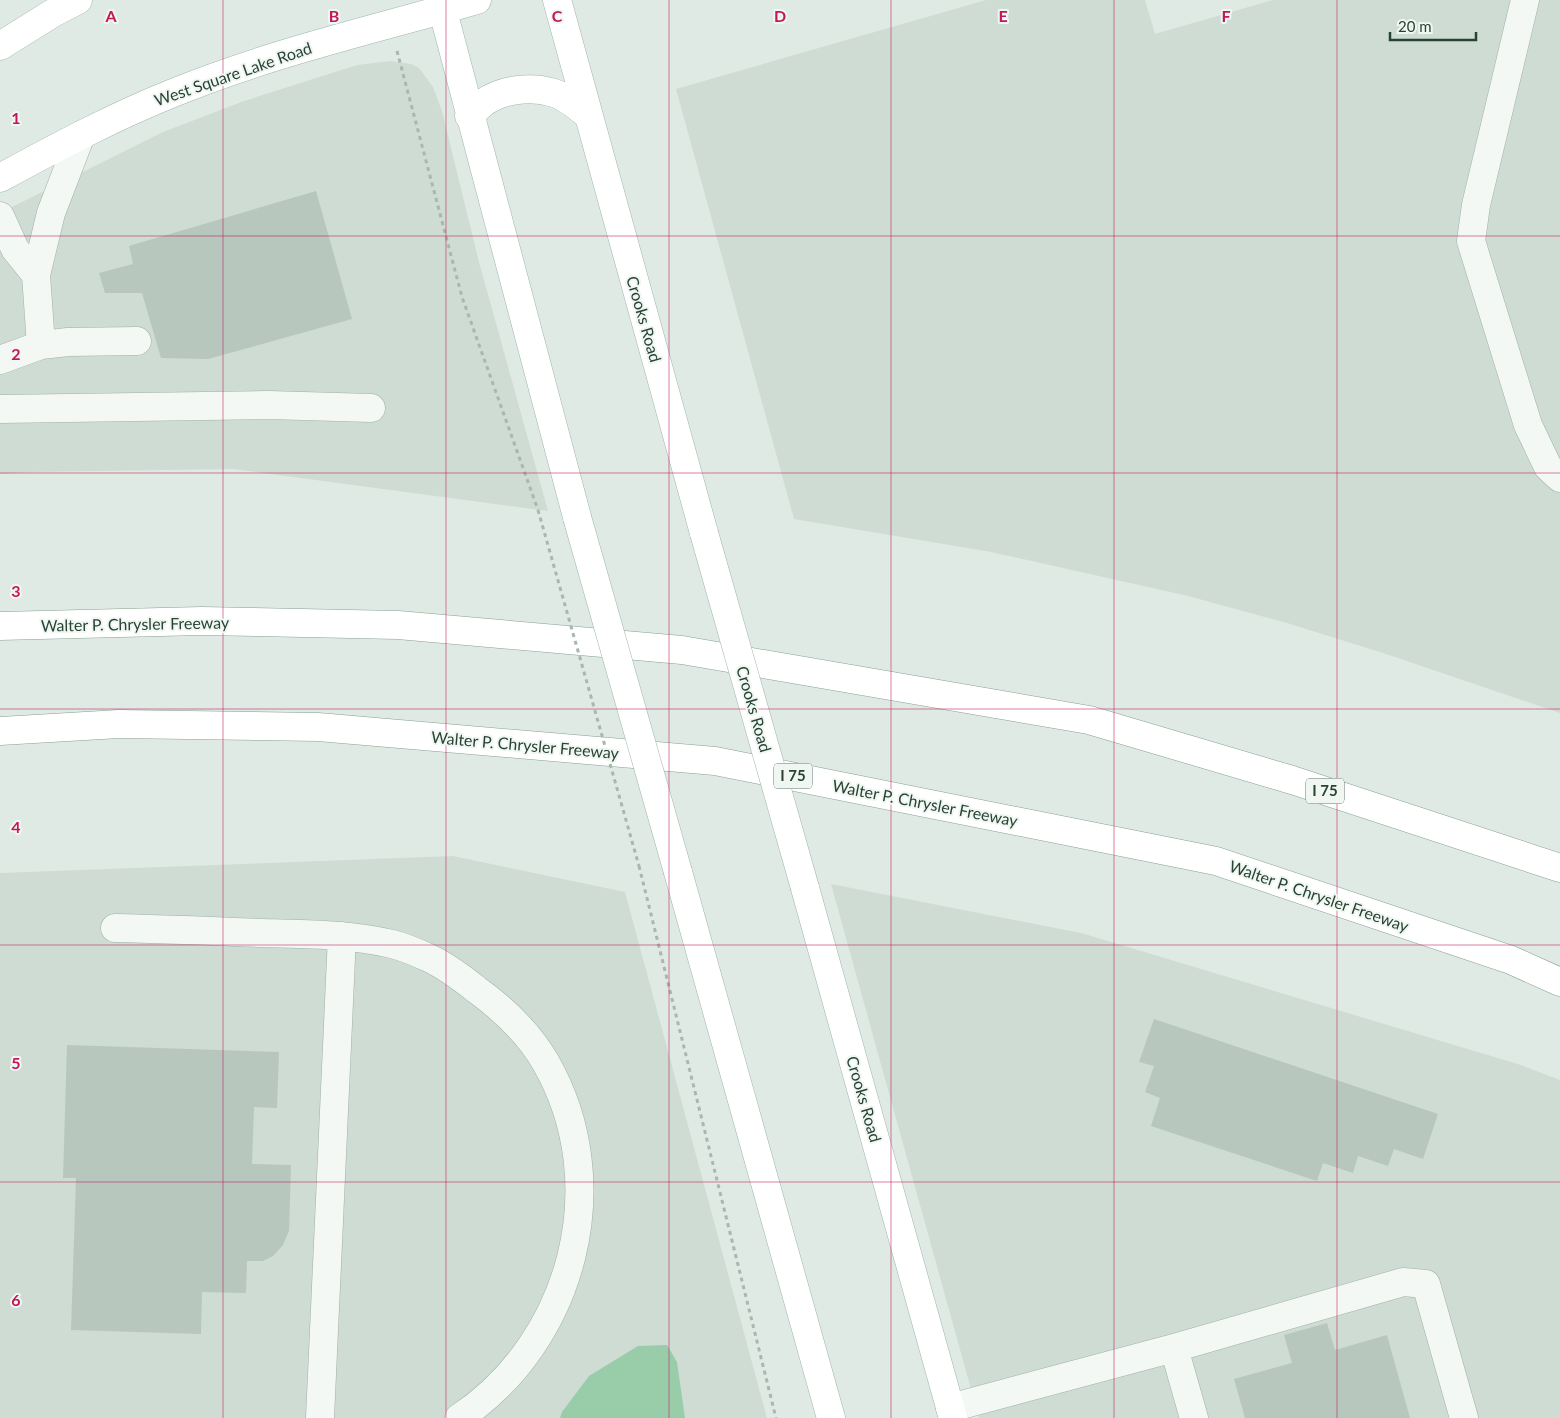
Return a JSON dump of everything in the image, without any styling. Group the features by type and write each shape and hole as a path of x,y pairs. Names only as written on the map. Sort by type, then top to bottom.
{"main road":[{"path":"0,46 53,13 78,0"},
{"name":"West Square Lake Road","path":"0,178 81,135 174,93 226,73 441,5 477,0"},
{"name":"Crooks Road","path":"557,0 704,533 951,1413"},
{"path":"441,5 577,517 831,1418"},
{"path":"469,116 482,103 498,94 516,90 536,90 554,93 571,102 589,116"},
{"name":"Walter P. Chrysler Freeway","path":"0,626 201,622 398,625 682,650 1089,720 1292,780 1560,868"},
{"name":"Walter P. Chrysler Freeway","path":"0,731 119,724 318,727 715,761 1216,861 1511,960 1560,982"}],"lane":[{"path":"1525,0 1476,205 1471,241 1528,425 1548,467 1560,478"},
{"path":"41,345 36,275 50,213 81,135"},
{"path":"0,216 15,249 36,275"},
{"path":"0,360 41,345 68,342 137,341"},
{"path":"0,409 250,405 371,408"},
{"path":"115,928 342,936 394,944 431,959 486,996 510,1018 545,1061 556,1081 573,1129 579,1162 578,1220 574,1246 555,1306 523,1359 499,1387 459,1418"},
{"path":"320,1418 342,936"},
{"path":"951,1413 1403,1282 1426,1284 1464,1418"},
{"path":"1174,1348 1194,1418"}],"path":[{"path":"400,65 462,297 538,510 639,866 776,1418"}],"shaded area":[{"path":"986,0 1145,0 1155,34 1273,0 1560,0 1560,713 1383,653 1287,623 1188,596 991,552 794,519 676,89"},
{"path":"390,61 411,64 419,68 433,87 442,111 479,262 548,511 234,469 0,474 0,213 163,132 244,101 357,65"},
{"path":"453,856 625,892 767,1418 0,1418 0,873"},
{"path":"831,884 1081,933 1521,1065 1560,1080 1560,1418 979,1418"},
{"path":"667,1345 677,1362 685,1418 560,1418 562,1412 589,1376 638,1346"}],"building":[{"path":"316,191 352,319 208,359 161,358 142,293 105,293 99,273 133,264 129,246"},
{"path":"1154,1019 1438,1114 1423,1159 1394,1149 1388,1166 1358,1156 1353,1173 1323,1163 1317,1181 1151,1126 1160,1098 1145,1092 1154,1066 1139,1062"},
{"path":"67,1045 279,1052 277,1108 254,1107 252,1164 291,1165 289,1231 283,1245 273,1256 263,1261 247,1261 246,1293 202,1292 201,1334 71,1330 76,1178 63,1178"},
{"path":"1327,1323 1335,1350 1387,1335 1410,1418 1245,1418 1234,1379 1292,1363 1284,1335"}]}
